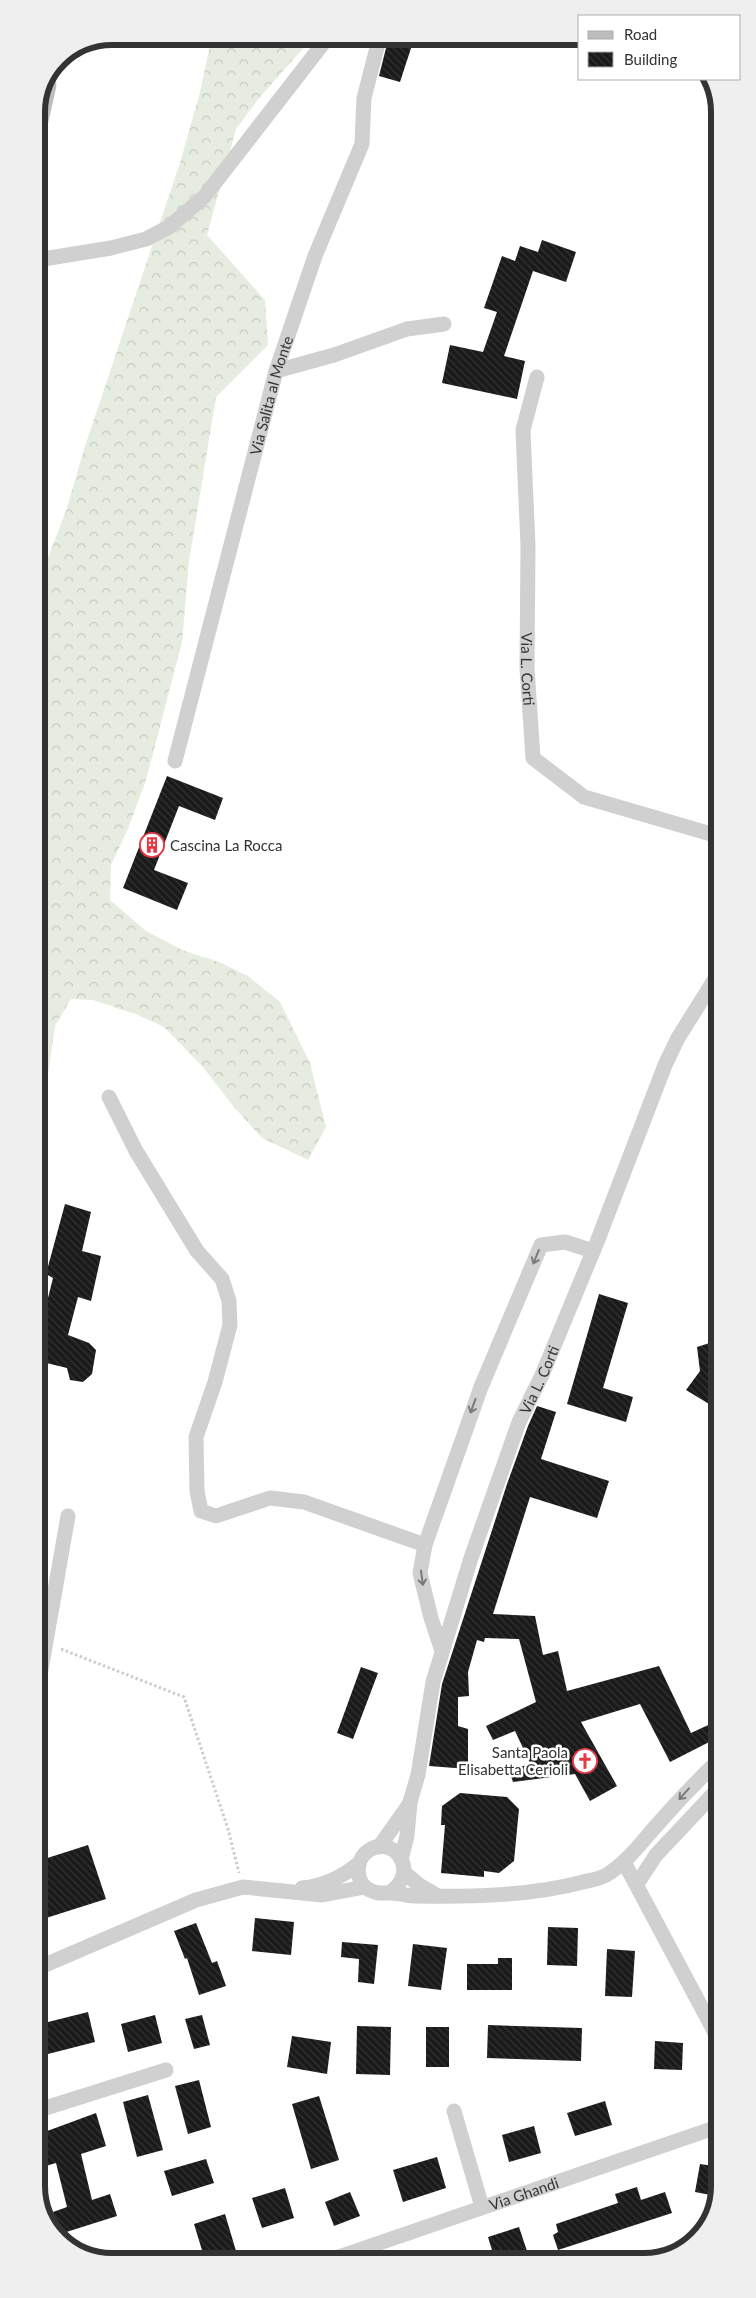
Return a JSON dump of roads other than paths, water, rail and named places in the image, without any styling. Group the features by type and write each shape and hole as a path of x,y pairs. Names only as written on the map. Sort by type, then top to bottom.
{"street":[{"path":"45,259 111,248 146,239 169,227 204,197 322,45"},
{"name":"Via Salita al Monte","path":"175,761 276,371 315,256 362,144 364,98 378,45"},
{"path":"276,371 334,355 407,329 444,324"},
{"name":"Via L. Corti","path":"537,377 523,430 528,546 526,668 533,758 584,797 711,834"},
{"name":"Via L. Corti","path":"403,1866 410,1802 418,1775 433,1682 471,1558 519,1422 542,1375 593,1251 665,1065 678,1038 711,985"},
{"path":"109,1097 136,1151 197,1251 222,1279 229,1301 230,1325 215,1382 196,1437 197,1491 202,1511 216,1516 270,1498 304,1502 425,1545"},
{"path":"442,1651 431,1618 420,1573 425,1545 481,1386 541,1245 565,1242 593,1251"},
{"path":"45,1649 68,1516"},
{"path":"358,1864 358,1872 365,1887 377,1894 438,1896 510,1892 564,1887 606,1876 624,1862 691,1786 711,1767"},
{"path":"636,1884 656,1855 711,1797"},
{"name":"Via L. Corti","path":"379,1847 410,1802"},
{"path":"288,1890 314,1887 346,1874 358,1864 369,1850 379,1847 388,1848 398,1853 403,1866 419,1885 438,1896"},
{"path":"624,1862 711,2025"},
{"path":"389,1893 398,1887 403,1866"},
{"path":"45,1965 196,1900 243,1887 288,1890 322,1895 365,1887"},
{"path":"45,2108 166,2070"},
{"path":"454,2111 482,2207"},
{"name":"Via Ghandi","path":"350,2253 711,2129"}],"place":[{"name":"Cascina La Rocca","path":"152,845"},
{"name":"Santa Paola Elisabetta Cerioli","path":"585,1761"}]}
